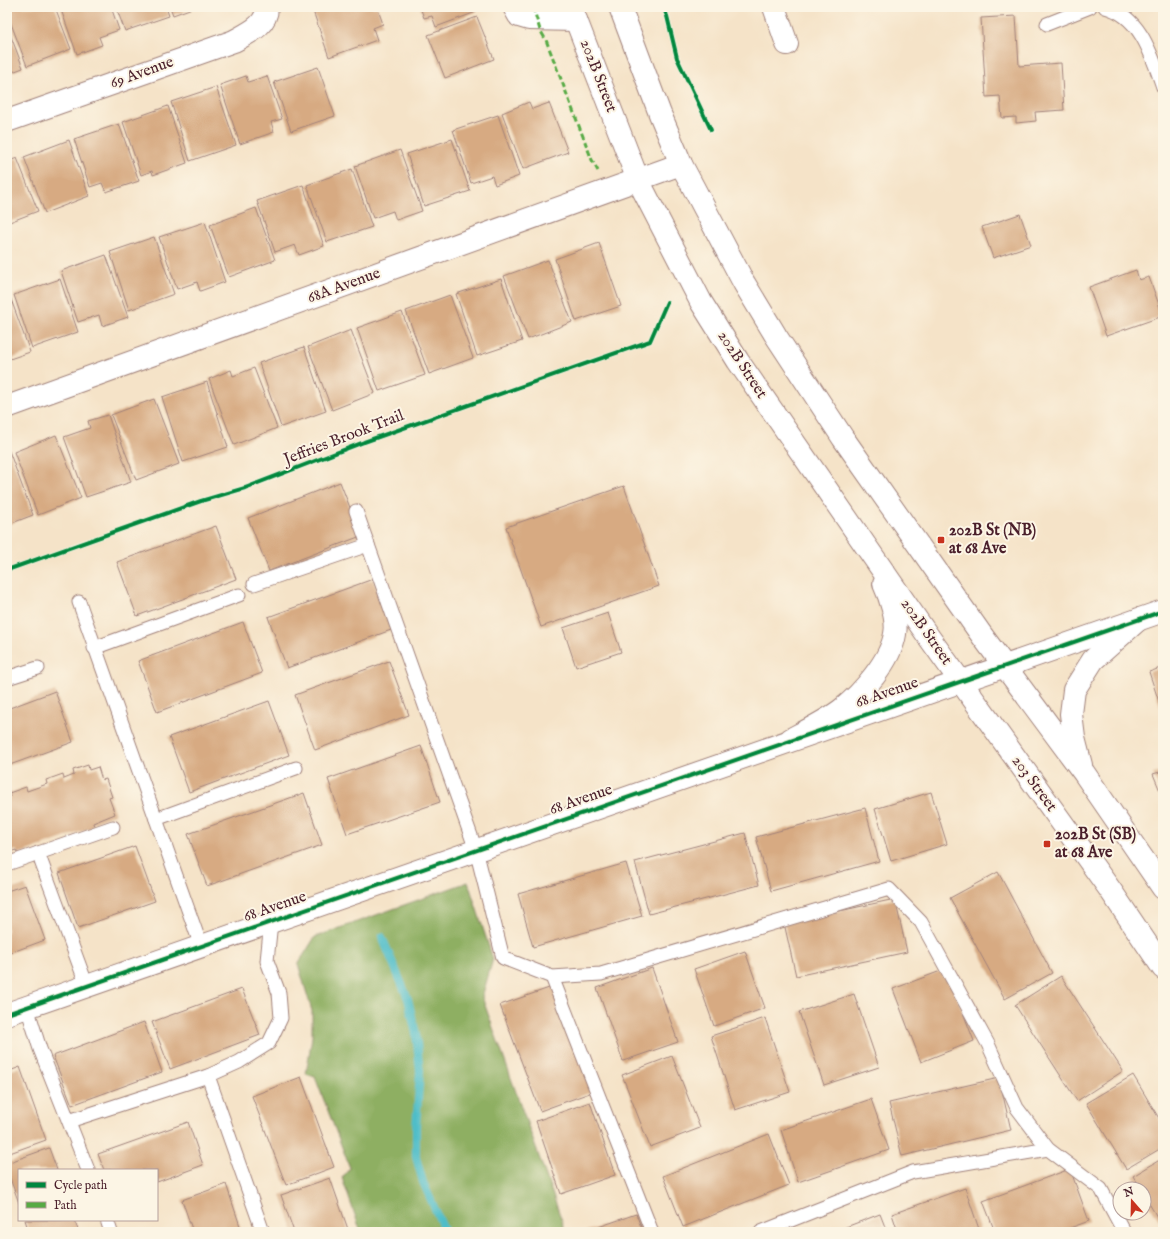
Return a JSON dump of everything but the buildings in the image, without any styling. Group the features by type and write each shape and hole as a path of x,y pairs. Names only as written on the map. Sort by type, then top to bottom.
{"main road":[{"name":"202B Street","path":"514,7 519,16 529,19 573,14 638,180 701,302 738,361 960,680"},
{"path":"620,7 660,114 681,164 744,284 776,336 844,438 1004,666 1084,773 1163,888"},
{"path":"774,7 787,44"},
{"name":"69 Avenue","path":"7,121 234,41 250,33 262,24 267,10"},
{"name":"68A Avenue","path":"7,407 681,164"},
{"path":"791,739 841,710 869,684 888,652 896,634 891,599 869,550"},
{"name":"68 Avenue","path":"17,1010 960,680 1163,611"},
{"path":"1084,773 1074,738 1071,714 1074,690 1093,660 1140,619"},
{"name":"203 Street","path":"960,680 1111,891 1163,968"}],"lane":[{"path":"1047,24 1090,7"},
{"path":"1105,7 1116,10 1138,29 1148,47 1163,87"},
{"path":"356,511 476,850 503,958 552,977 602,974 889,889 921,922 988,1044 1017,1108 1048,1150 1101,1189 1124,1232"},
{"path":"254,584 368,545"},
{"path":"94,648 239,595"},
{"path":"79,602 94,648 201,946"},
{"path":"7,678 38,668"},
{"path":"156,819 296,768"},
{"path":"7,864 113,827"},
{"path":"38,853 87,986"},
{"path":"69,1121 208,1076 239,1062 269,1043 281,1018 279,993 267,961 271,922"},
{"path":"552,977 652,1232"},
{"path":"17,1010 40,1049 88,1169"},
{"path":"208,1076 263,1232"},
{"path":"761,1232 913,1172 1048,1150"},
{"path":"107,1221 111,1232"}],"green space":[{"path":"468,882 493,959 482,997 566,1232 361,1232 342,1178 350,1168 315,1077 306,1074 312,1037 312,1011 298,964 315,937"}],"waterway":[{"path":"382,937 408,999 416,1034 420,1071 416,1128 416,1157 423,1182 445,1232"}],"marked path":[{"path":"533,7 540,30 546,40 592,160 598,171"}],"cycle path":[{"path":"663,7 667,16 677,58 711,130"},
{"name":"Jeffries Brook Trail","path":"7,570 201,501 245,488 364,442 650,341 667,302"},
{"path":"7,1014 1163,611"}],"place":[{"name":"202B St (NB) at 68 Ave","path":"941,540"},
{"name":"202B St (SB) at 68 Ave","path":"1047,844"}]}
